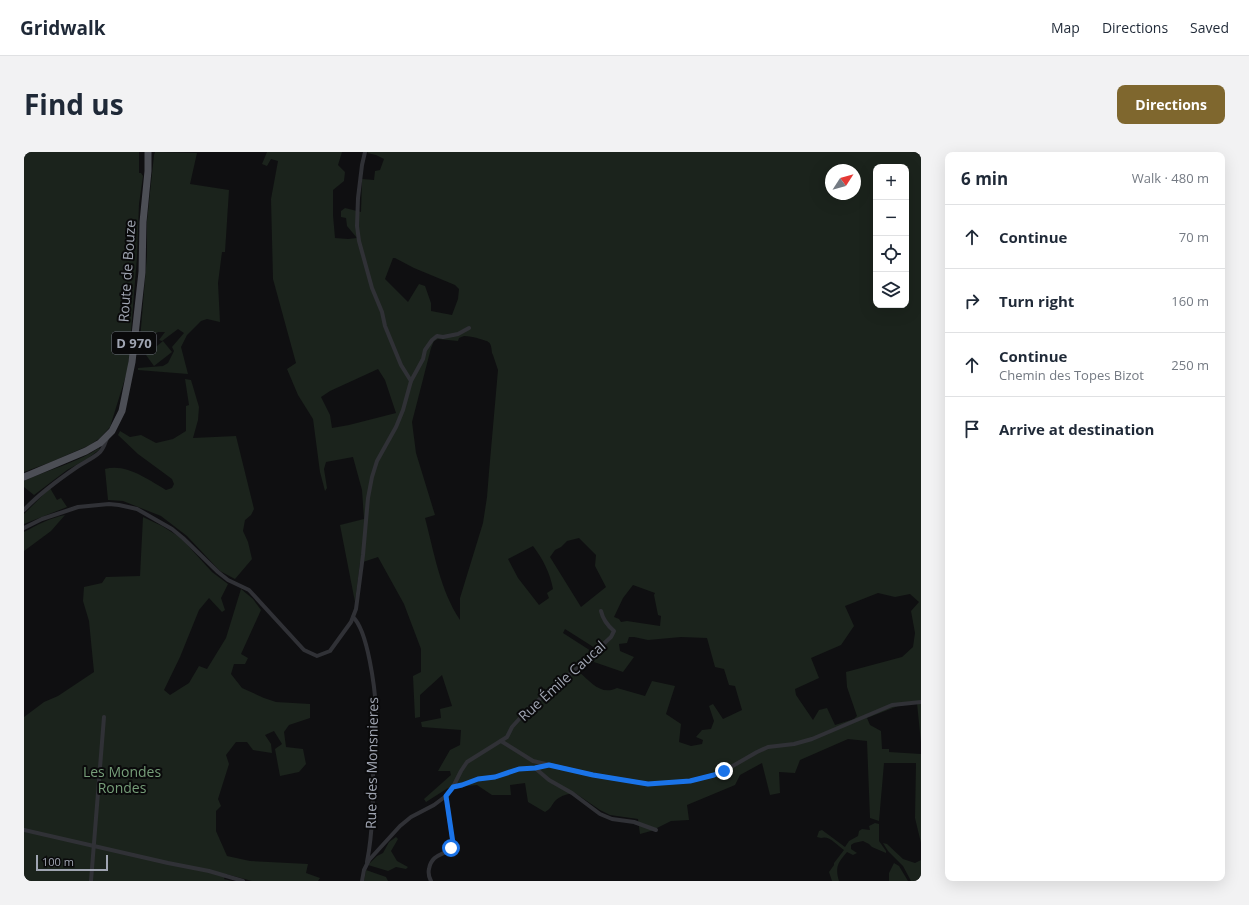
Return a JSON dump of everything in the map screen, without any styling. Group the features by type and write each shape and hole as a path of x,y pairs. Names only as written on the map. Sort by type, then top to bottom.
{"main road":[{"name":"Route de Bouze","path":"24,477 86,451 100,443 107,437 115,426 122,411 132,362 142,272 143,222 148,171 148,152"}],"street":[{"path":"365,152 358,198 357,226 359,241 372,288 382,312 385,326 401,366 411,381"},
{"path":"24,528 42,519 78,507 109,504 130,507 146,514 172,529 230,582 249,590 304,650 317,656 330,651 351,622 356,609 368,498 372,477 377,461 396,427 403,410 411,381 432,340 437,336 443,337 458,334 469,328"},
{"path":"24,510 33,500 55,482 96,456 103,448 107,437"},
{"name":"Rue Émile Caucal","path":"366,865 372,856 404,823 411,817 446,796 453,787 462,768 472,759 507,737 512,727 530,707 611,637 614,631 603,619 601,610"},
{"name":"Rue des Monsnieres","path":"353,617 359,624 364,638 373,674 376,710 373,750 370,848 362,881"},
{"path":"501,741 533,761 593,775 648,784 690,781 724,771 756,752 768,747 794,744 812,739 892,705 921,702"},
{"path":"91,881 104,717"},
{"path":"453,787 478,779 495,777 519,769 549,765"},
{"path":"535,768 549,780 572,793 600,814 612,819 634,822 656,830"},
{"path":"431,881 429,870 433,860 440,854 450,850 453,845 446,796"},
{"path":"24,830 209,871 243,881"}],"green space":[{"path":"24,152 139,152 139,173 143,176 139,204 137,257 128,369 110,427 100,438 90,445 24,472"},
{"path":"155,152 197,153 190,184 229,190 225,252 222,252 218,283 220,322 207,319 201,321 187,335 181,347 188,374 138,370 138,368 163,366 168,363 174,351 172,347 184,333 178,329 162,341 159,340 165,332 158,332 151,337 140,340 147,255 147,221"},
{"path":"267,152 342,152 338,165 345,172 344,181 333,190 333,215 335,238 348,239 357,238 347,226 346,218 341,217 341,211 345,208 361,212 362,179 374,180 375,171 380,170 384,159 367,153 368,152 921,152 921,743 917,703 898,706 867,718 870,725 881,731 882,749 889,749 889,752 921,754 921,843 915,818 916,763 884,763 879,821 870,818 867,741 848,739 800,760 795,773 779,772 780,793 770,795 762,763 740,775 735,785 687,805 689,820 671,821 651,831 640,834 638,819 610,815 575,793 558,798 545,812 528,802 525,783 510,785 511,795 492,795 477,785 448,788 426,802 424,799 451,775 450,771 438,771 450,750 460,745 461,730 422,727 421,722 441,718 440,709 452,706 442,675 420,695 420,717 415,718 413,676 421,672 421,649 404,604 378,557 360,563 355,602 340,525 364,519 362,490 353,457 326,462 324,469 327,488 325,491 320,472 313,419 298,395 287,369 296,363 273,279 271,199 278,161 271,159 267,166 262,164","holes":["393,258 395,258 414,268 455,285 459,289 458,299 452,315 431,311 431,303 425,286 419,284 408,302 385,279","466,336 489,342 498,370 487,497 483,523 460,598 460,620 447,596 425,518 435,515 416,453 412,422 434,341 438,339 458,341 459,338","378,369 385,380 396,413 332,428 330,415 321,397 330,391","579,538 596,555 595,566 606,587 581,607 550,557 555,550 567,541","533,546 546,566 550,577 553,589 547,593 549,598 539,605 518,578 508,559","633,585 655,593 654,595 658,615 661,616 660,626 627,621 621,622 619,619 614,617 623,598","878,593 895,597 910,594 919,602 911,611 915,633 913,647 902,657 846,672 847,687 857,716 854,719 835,725 827,708 819,710 813,720 796,695 795,689 819,678 811,658 841,645 854,626 845,606","565,629 595,648 591,651 563,633","629,637 648,640 681,637 707,638 715,667 724,669 729,685 735,686 742,710 723,719 713,704 709,706 714,721 711,729 702,730 696,737 703,740 702,744 691,746 679,742 681,724 666,714 675,686 652,681 645,696 617,688 611,690 601,689 592,684 579,672 594,662 623,672 634,657 620,651 619,644 627,643"]},
{"path":"163,341 172,352 154,366 146,355"},
{"path":"185,379 191,380 199,407 198,420 193,438 236,436 254,509 251,515 245,520 243,531 248,542 252,559 235,579 220,571 187,536 161,516 123,501 108,500 105,469 121,468 129,470 145,477 166,490 172,488 174,484 172,479 138,454 118,435 120,431 130,437 141,435 156,443 173,439 186,431 186,406 189,405"},
{"path":"99,448 100,449 87,459 67,470 34,495 24,487 24,481 82,458"},
{"path":"50,488 57,500 61,498 67,507 24,524 24,514"},
{"path":"65,515 51,531 24,551 24,532 39,524"},
{"name":"Les Mondes Rondes","path":"143,517 162,526 181,538 212,572 228,584 221,598 225,610 222,612 209,598 199,610 180,657 164,690 170,695 189,683 199,666 207,669 226,638 241,589 253,599 261,610 241,654 248,658 245,664 234,664 231,674 242,688 264,698 276,702 310,704 310,718 289,725 284,732 286,747 303,749 306,764 299,772 280,776 275,749 282,744 274,731 265,735 271,744 272,753 253,750 247,742 236,742 226,755 229,764 218,799 221,806 216,811 216,831 227,856 250,861 308,864 306,873 320,878 318,881 252,881 226,874 224,879 232,881 24,881 24,717 44,702 58,696 94,672 89,621 83,601 84,587 102,583 106,577 140,576"},
{"path":"875,823 879,824 879,841 886,853 863,841 854,843 851,845 851,849 857,853 853,855 847,852 841,859 837,868 839,881 832,881 829,872 844,850 830,839 817,837 819,831 822,830 845,847 849,841 858,836 859,831 862,829 870,830 869,826"},
{"path":"396,837 398,839 391,851 397,861 408,867 406,869 396,867 388,871 368,865 377,856 383,853 389,842"},
{"path":"883,843 887,844 903,859 915,863 921,860 921,881 911,881 903,866 888,851"},
{"path":"894,863 899,866 908,881 889,881 889,873"},
{"path":"366,870 386,877 388,881 364,881"}],"route":[{"path":"451,848 453,843 446,796 453,787 478,779 495,777 519,769 549,765 593,775 648,784 690,781 724,771"}]}
